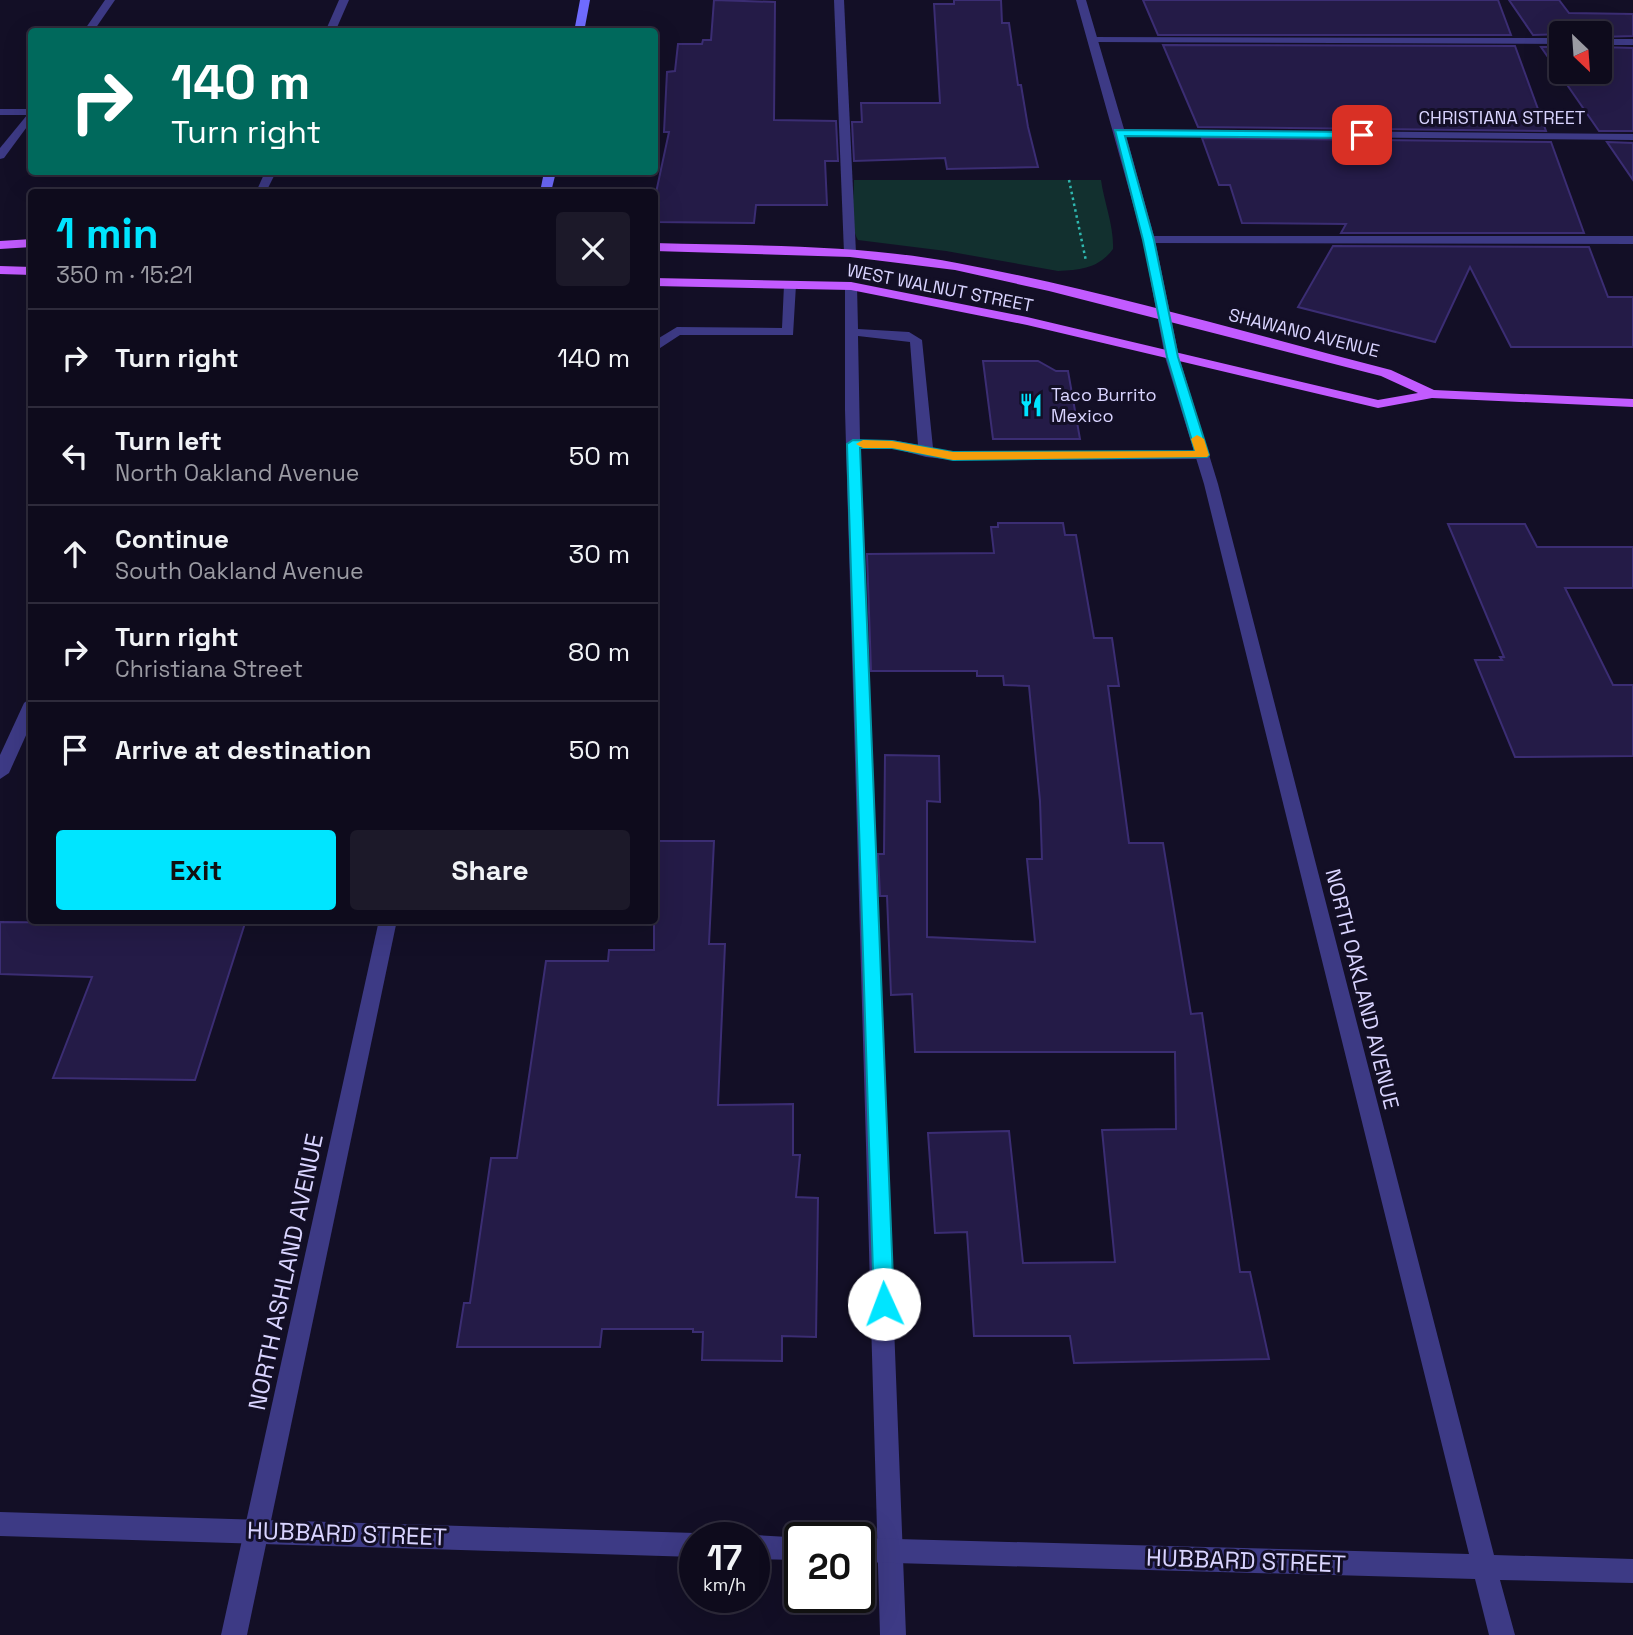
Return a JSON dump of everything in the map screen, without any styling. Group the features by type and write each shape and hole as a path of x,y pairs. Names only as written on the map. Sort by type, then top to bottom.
{"main road":[{"path":"580,28 585,0"},
{"path":"0,245 28,243"},
{"name":"WEST WALNUT STREET","path":"658,247 850,253 955,266 1050,287 1165,318"},
{"path":"0,270 28,271"},
{"name":"WEST WALNUT STREET","path":"658,282 851,286 1027,321 1172,357"},
{"name":"SHAWANO AVENUE","path":"1165,318 1386,373 1432,394"},
{"name":"SHAWANO AVENUE","path":"1172,357 1378,404 1432,394 1633,403"}],"street":[{"path":"91,28 110,0"},
{"path":"332,28 344,0"},
{"path":"839,0 850,253"},
{"name":"NORTH OAKLAND AVENUE","path":"1081,0 1149,240 1172,357 1202,455 1502,1635"},
{"path":"1094,39 1549,41"},
{"path":"1612,41 1633,42"},
{"path":"0,112 28,112"},
{"path":"0,156 28,118"},
{"name":"CHRISTIANA STREET","path":"1119,132 1633,137"},
{"path":"1149,240 1633,240"},
{"path":"658,345 677,331 788,332 790,285"},
{"path":"851,286 853,444 893,1635"},
{"path":"852,332 909,336 916,340 926,453"},
{"path":"853,444 892,444 926,453 953,456 1202,455"},
{"path":"0,773 28,712"},
{"name":"NORTH ASHLAND AVENUE","path":"234,1635 387,924"},
{"name":"HUBBARD STREET","path":"0,1524 679,1544"},
{"name":"HUBBARD STREET","path":"875,1550 1633,1571"}],"green space":[{"path":"854,180 1101,180 1113,249 1102,260 1089,267 1058,271 946,251 858,240 853,219"}],"building":[{"path":"714,0 775,2 774,120 836,121 838,161 825,161 827,205 756,205 754,223 658,222 657,189 669,132 664,132 667,72 675,71 678,44 702,44 703,40 711,40"},
{"path":"954,0 1001,0 1002,23 1009,23 1018,85 1021,85 1038,167 947,169 945,158 854,161 852,122 862,122 861,103 940,103 934,4 954,4"},
{"path":"1143,0 1498,0 1511,35 1158,35"},
{"path":"1509,0 1559,0 1569,13 1633,14 1633,36 1612,37 1612,21 1549,21 1549,35 1533,35"},
{"path":"1163,45 1515,46 1546,131 1198,127"},
{"path":"1541,47 1549,47 1549,59"},
{"path":"1612,47 1633,48 1633,131 1599,131 1567,84 1612,84"},
{"path":"1202,138 1551,142 1584,233 1341,233 1346,224 1242,223 1230,185 1219,185"},
{"path":"1607,142 1633,143 1633,180"},
{"path":"1333,246 1589,247 1608,297 1633,297 1633,347 1511,347 1470,267 1435,342 1298,307"},
{"name":"Taco Burrito Mexico","path":"983,361 1038,361 1056,371 1068,371 1080,439 993,439"},
{"path":"998,523 1063,523 1065,535 1076,535 1094,638 1112,638 1119,686 1108,686 1129,843 1163,843 1191,1014 1202,1013 1240,1272 1250,1272 1269,1359 1074,1363 1070,1336 974,1336 967,1232 935,1233 928,1133 1009,1131 1023,1263 1115,1262 1102,1130 1176,1129 1175,1052 915,1052 912,994 891,995 887,896 880,896 878,854 884,854 885,755 939,756 940,802 927,801 927,937 1035,942 1027,859 1042,859 1040,801 1029,686 1004,685 1003,676 977,676 977,671 871,671 867,554 994,553 991,527 998,527"},
{"path":"1448,524 1525,524 1537,547 1633,547 1633,588 1565,588 1613,685 1633,685 1633,756 1515,757 1475,660 1502,660 1500,657 1504,657"},
{"path":"658,841 714,841 709,944 725,944 718,1105 793,1104 793,1155 800,1155 796,1197 818,1198 816,1337 782,1336 782,1361 702,1360 703,1332 693,1332 693,1329 602,1329 600,1347 457,1347 464,1303 470,1303 491,1158 517,1158 546,961 608,961 609,950 654,950 654,924 658,924"},
{"path":"0,922 245,924 195,1080 53,1078 92,977 0,974"}],"slow traffic":[{"path":"863,444 892,444 926,453 953,456 1202,455 1197,439"}],"place":[{"name":"Taco Burrito Mexico","path":"1031,405"}],"route":[{"path":"884,1304 853,444 892,444 926,453 953,456 1202,455 1172,357 1149,240 1119,132 1362,135"}]}
